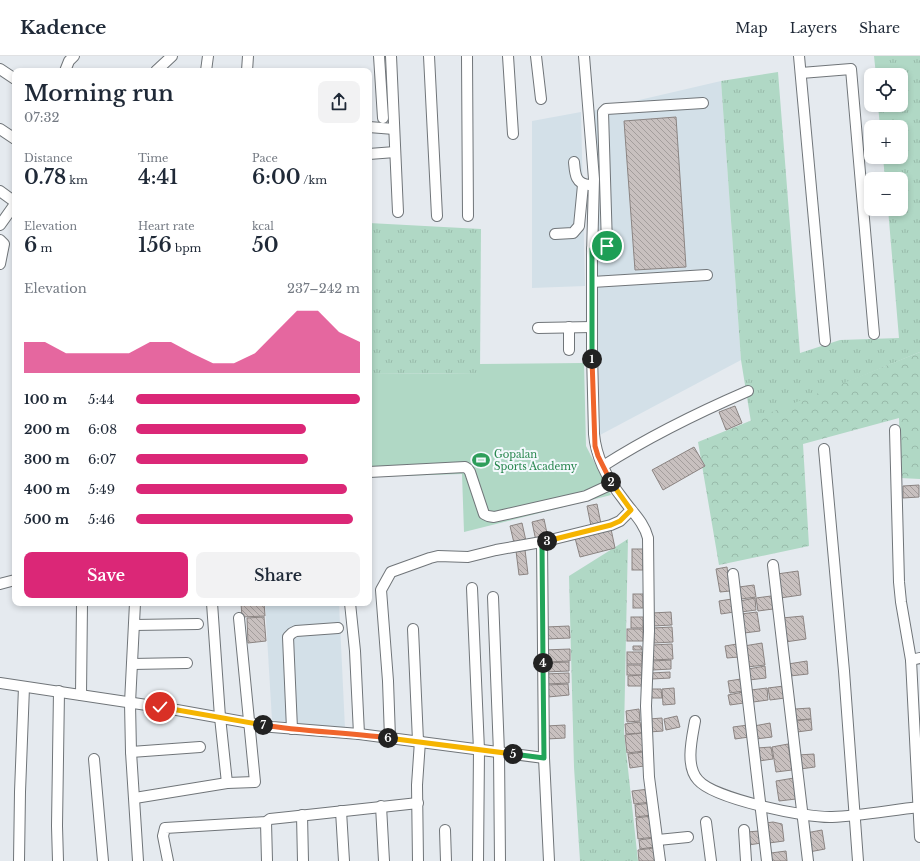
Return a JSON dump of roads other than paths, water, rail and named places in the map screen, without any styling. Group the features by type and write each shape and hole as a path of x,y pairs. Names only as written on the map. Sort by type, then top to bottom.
{"street":[{"path":"66,68 69,61 74,56"},
{"path":"159,68 172,56"},
{"path":"206,68 208,56"},
{"path":"247,68 248,56"},
{"path":"379,56 383,118"},
{"path":"391,56 398,212"},
{"path":"429,56 437,216"},
{"path":"467,56 468,216"},
{"path":"508,56 513,134"},
{"path":"536,56 541,99"},
{"path":"584,56 594,186 592,327 595,446 612,484 643,524 648,538 649,631 646,706 650,777 660,861"},
{"path":"800,56 825,341"},
{"path":"0,69 12,78"},
{"path":"801,73 851,69 874,334"},
{"path":"592,249 603,249 607,246 604,110 703,103"},
{"path":"372,127 394,129"},
{"path":"0,128 12,137"},
{"path":"372,154 395,152"},
{"path":"574,162 575,173 578,180 583,185 594,186"},
{"path":"555,234 572,233 576,230 578,226 583,185"},
{"path":"0,191 12,201"},
{"path":"0,225 12,207"},
{"path":"0,240 4,244 0,264"},
{"path":"592,282 707,275"},
{"path":"538,328 592,327"},
{"path":"569,328 570,350"},
{"path":"603,466 632,447 690,417 748,391"},
{"path":"895,430 899,582 901,602 916,659 920,837"},
{"path":"824,449 844,671 858,861"},
{"path":"372,472 468,468 484,514 494,517 586,496 612,484"},
{"path":"390,738 388,681 381,590 391,572 438,556 468,557 496,550 547,541 611,525 620,521 631,510"},
{"path":"547,541 542,542 544,758 549,861"},
{"path":"772,565 808,861"},
{"path":"734,574 767,861"},
{"path":"0,584 12,581"},
{"path":"472,588 479,750 478,861"},
{"path":"493,597 499,753 500,861"},
{"path":"81,695 82,606"},
{"path":"135,606 130,704 138,861"},
{"path":"212,606 220,717 227,783"},
{"path":"350,606 355,651 359,734"},
{"path":"135,798 227,783 255,782 239,618"},
{"path":"134,625 198,624"},
{"path":"292,729 288,638 296,631 338,628"},
{"path":"414,629 419,741 418,861"},
{"path":"132,664 187,663"},
{"path":"0,683 59,691 130,704 292,729 359,734 544,758"},
{"path":"19,861 24,687"},
{"path":"58,861 57,826 59,691"},
{"path":"694,721 690,754 694,773 698,780 705,786 730,797 803,814 831,817 919,807"},
{"path":"132,752 200,747"},
{"path":"94,759 103,861"},
{"path":"168,861 163,836 165,828 266,822 270,819 302,815 418,803"},
{"path":"381,806 384,861"},
{"path":"341,811 344,861"},
{"path":"302,815 304,861"},
{"path":"266,822 267,861"},
{"path":"706,822 710,861"},
{"path":"444,830 446,861"},
{"path":"744,830 746,861"},
{"path":"658,840 688,837"}],"place":[{"name":"Gopalan Sports Academy","path":"481,460"}]}
